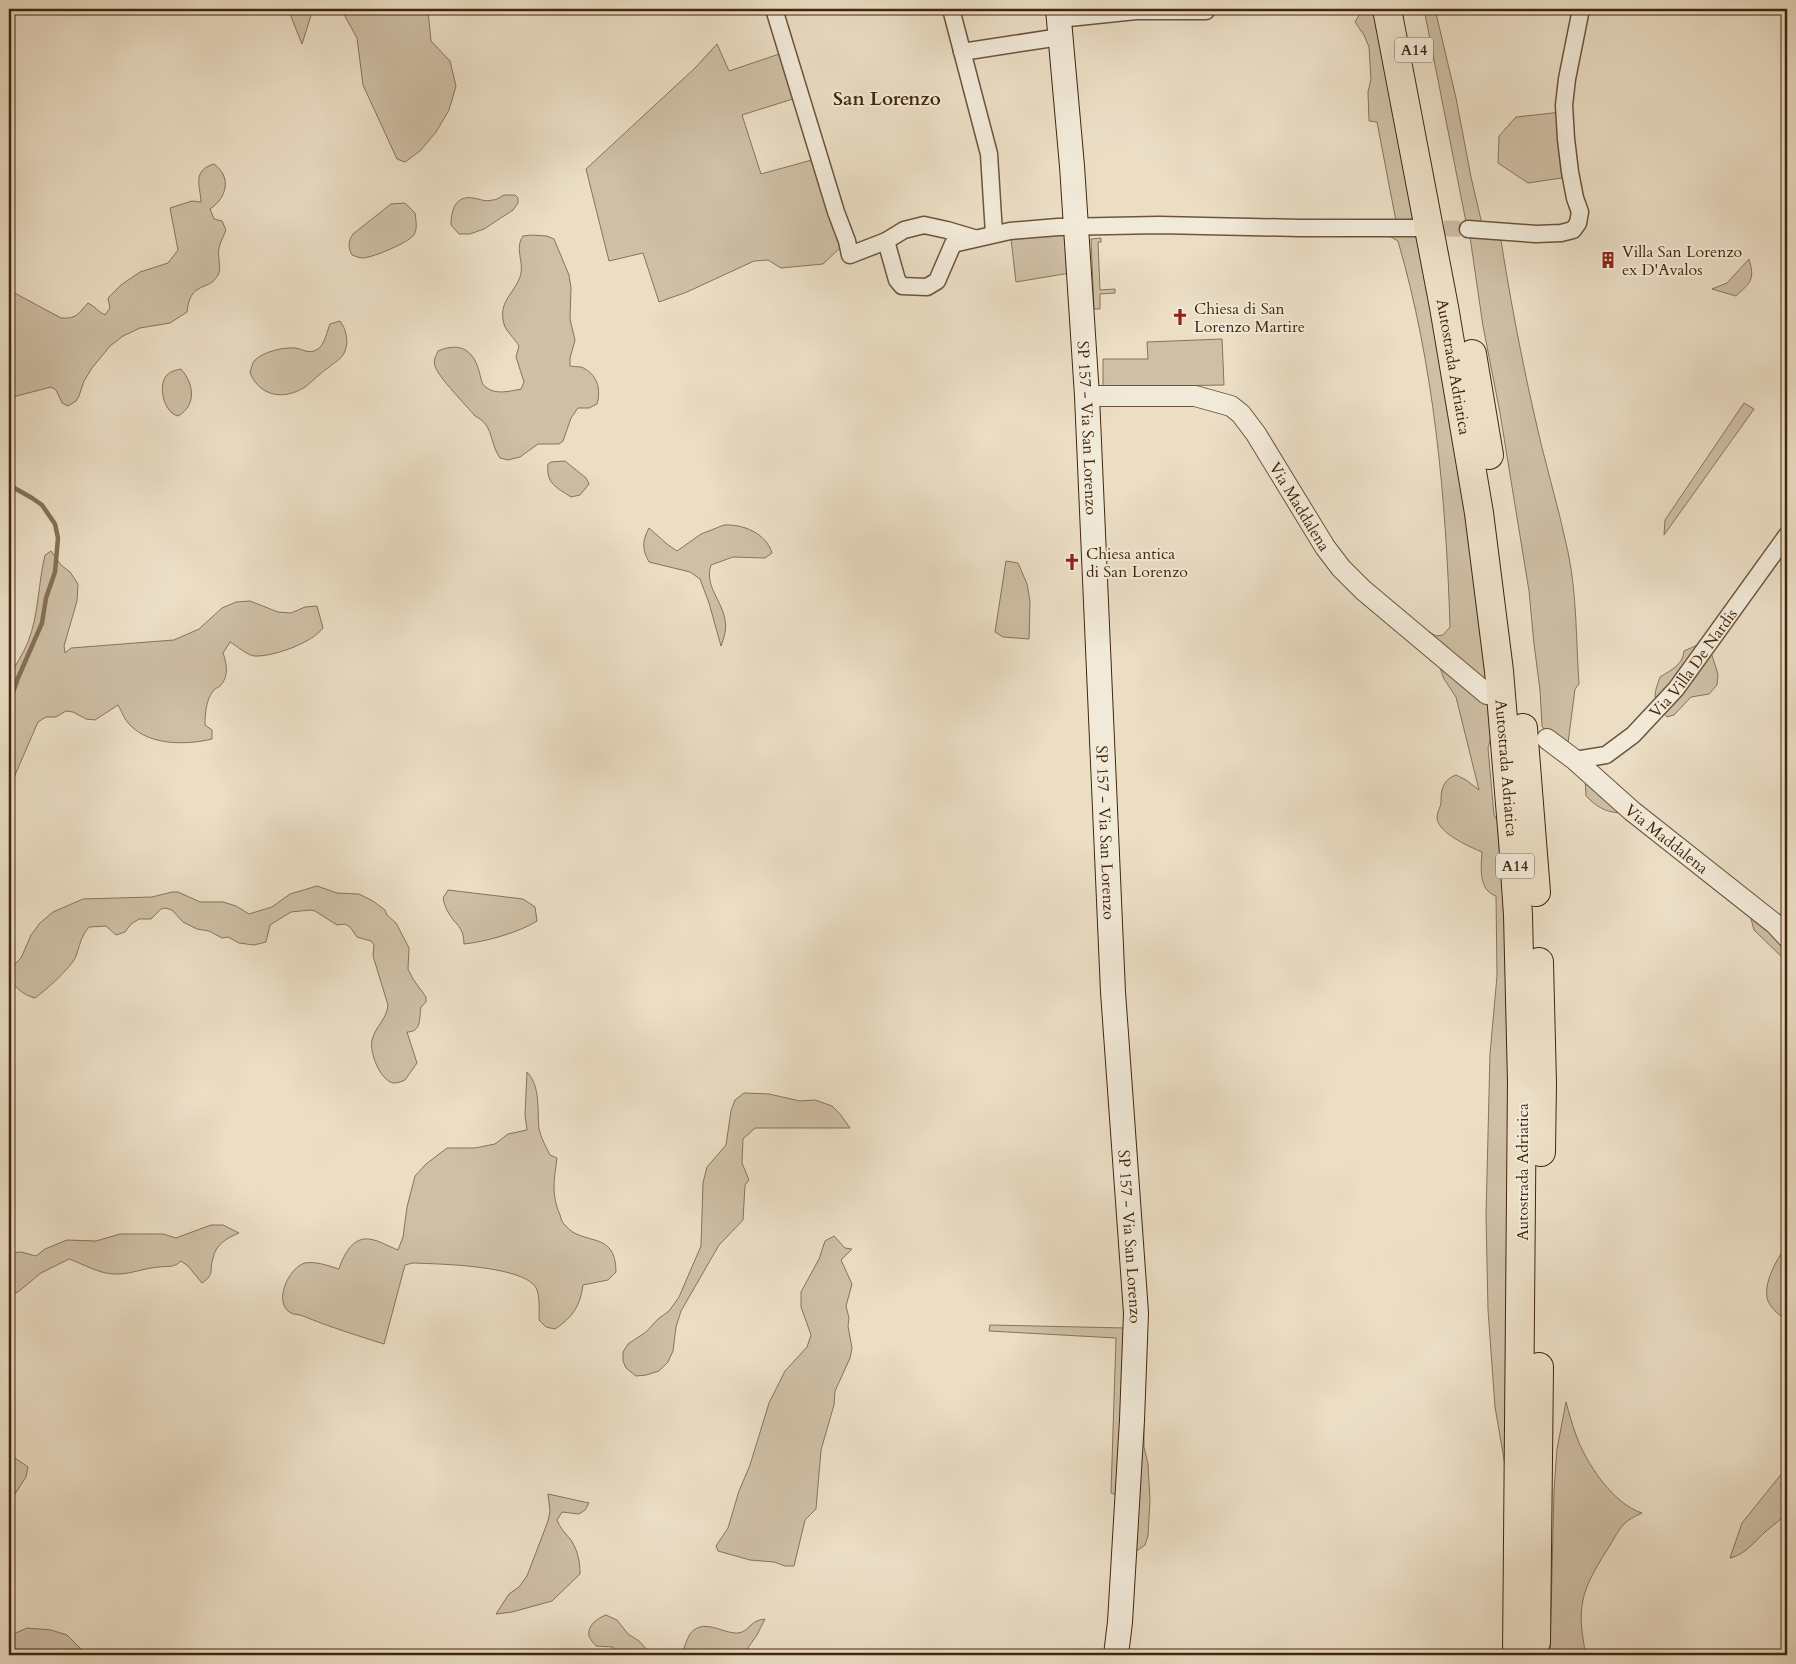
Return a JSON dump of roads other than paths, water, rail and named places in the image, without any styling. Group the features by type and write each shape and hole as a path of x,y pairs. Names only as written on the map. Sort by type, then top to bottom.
{"highway":[{"name":"Autostrada Adriatica","path":"1387,9 1444,307 1479,513 1499,671 1512,822 1518,914 1522,1082 1517,1655"},
{"name":"Autostrada Adriatica","path":"1406,9 1477,383 1498,510 1518,673 1532,832 1537,912 1542,1082 1536,1655"}],"main road":[{"name":"SP 157 - Via San Lorenzo","path":"1059,21 1076,227 1087,396 1113,992 1136,1313 1120,1622 1116,1655"}],"street":[{"path":"774,9 850,255 886,241 904,230 924,225 974,238"},
{"path":"951,9 989,154 994,234"},
{"path":"1468,229 1544,234 1573,230 1578,223 1580,212 1570,172 1564,105 1580,9"},
{"path":"962,52 1059,21 1136,11 1206,11"},
{"path":"886,241 897,280 902,286 927,287 937,281 954,244 994,234 1076,227 1159,225 1418,228"},
{"name":"Via Maddalena","path":"1087,396 1195,396 1231,406 1241,414 1256,434 1325,547 1342,568 1363,590 1487,694"},
{"name":"Via Villa De Nardis","path":"1575,760 1606,755 1634,735 1676,689 1787,535"},
{"name":"Via Maddalena","path":"1547,739 1575,760 1632,811 1775,924 1787,938"}],"waterway":[{"path":"9,485 42,505 55,524 58,538 55,572 46,598 42,623 9,704"}],"tunnel":[{"path":"1420,228 1468,229"}],"place":[{"name":"Villa San Lorenzo ex D'Avalos","path":"1608,260"},
{"name":"Chiesa di San Lorenzo Martire","path":"1180,317"},
{"name":"Chiesa antica di San Lorenzo","path":"1072,562"}],"district":[{"name":"San Lorenzo","path":"887,98"}]}
